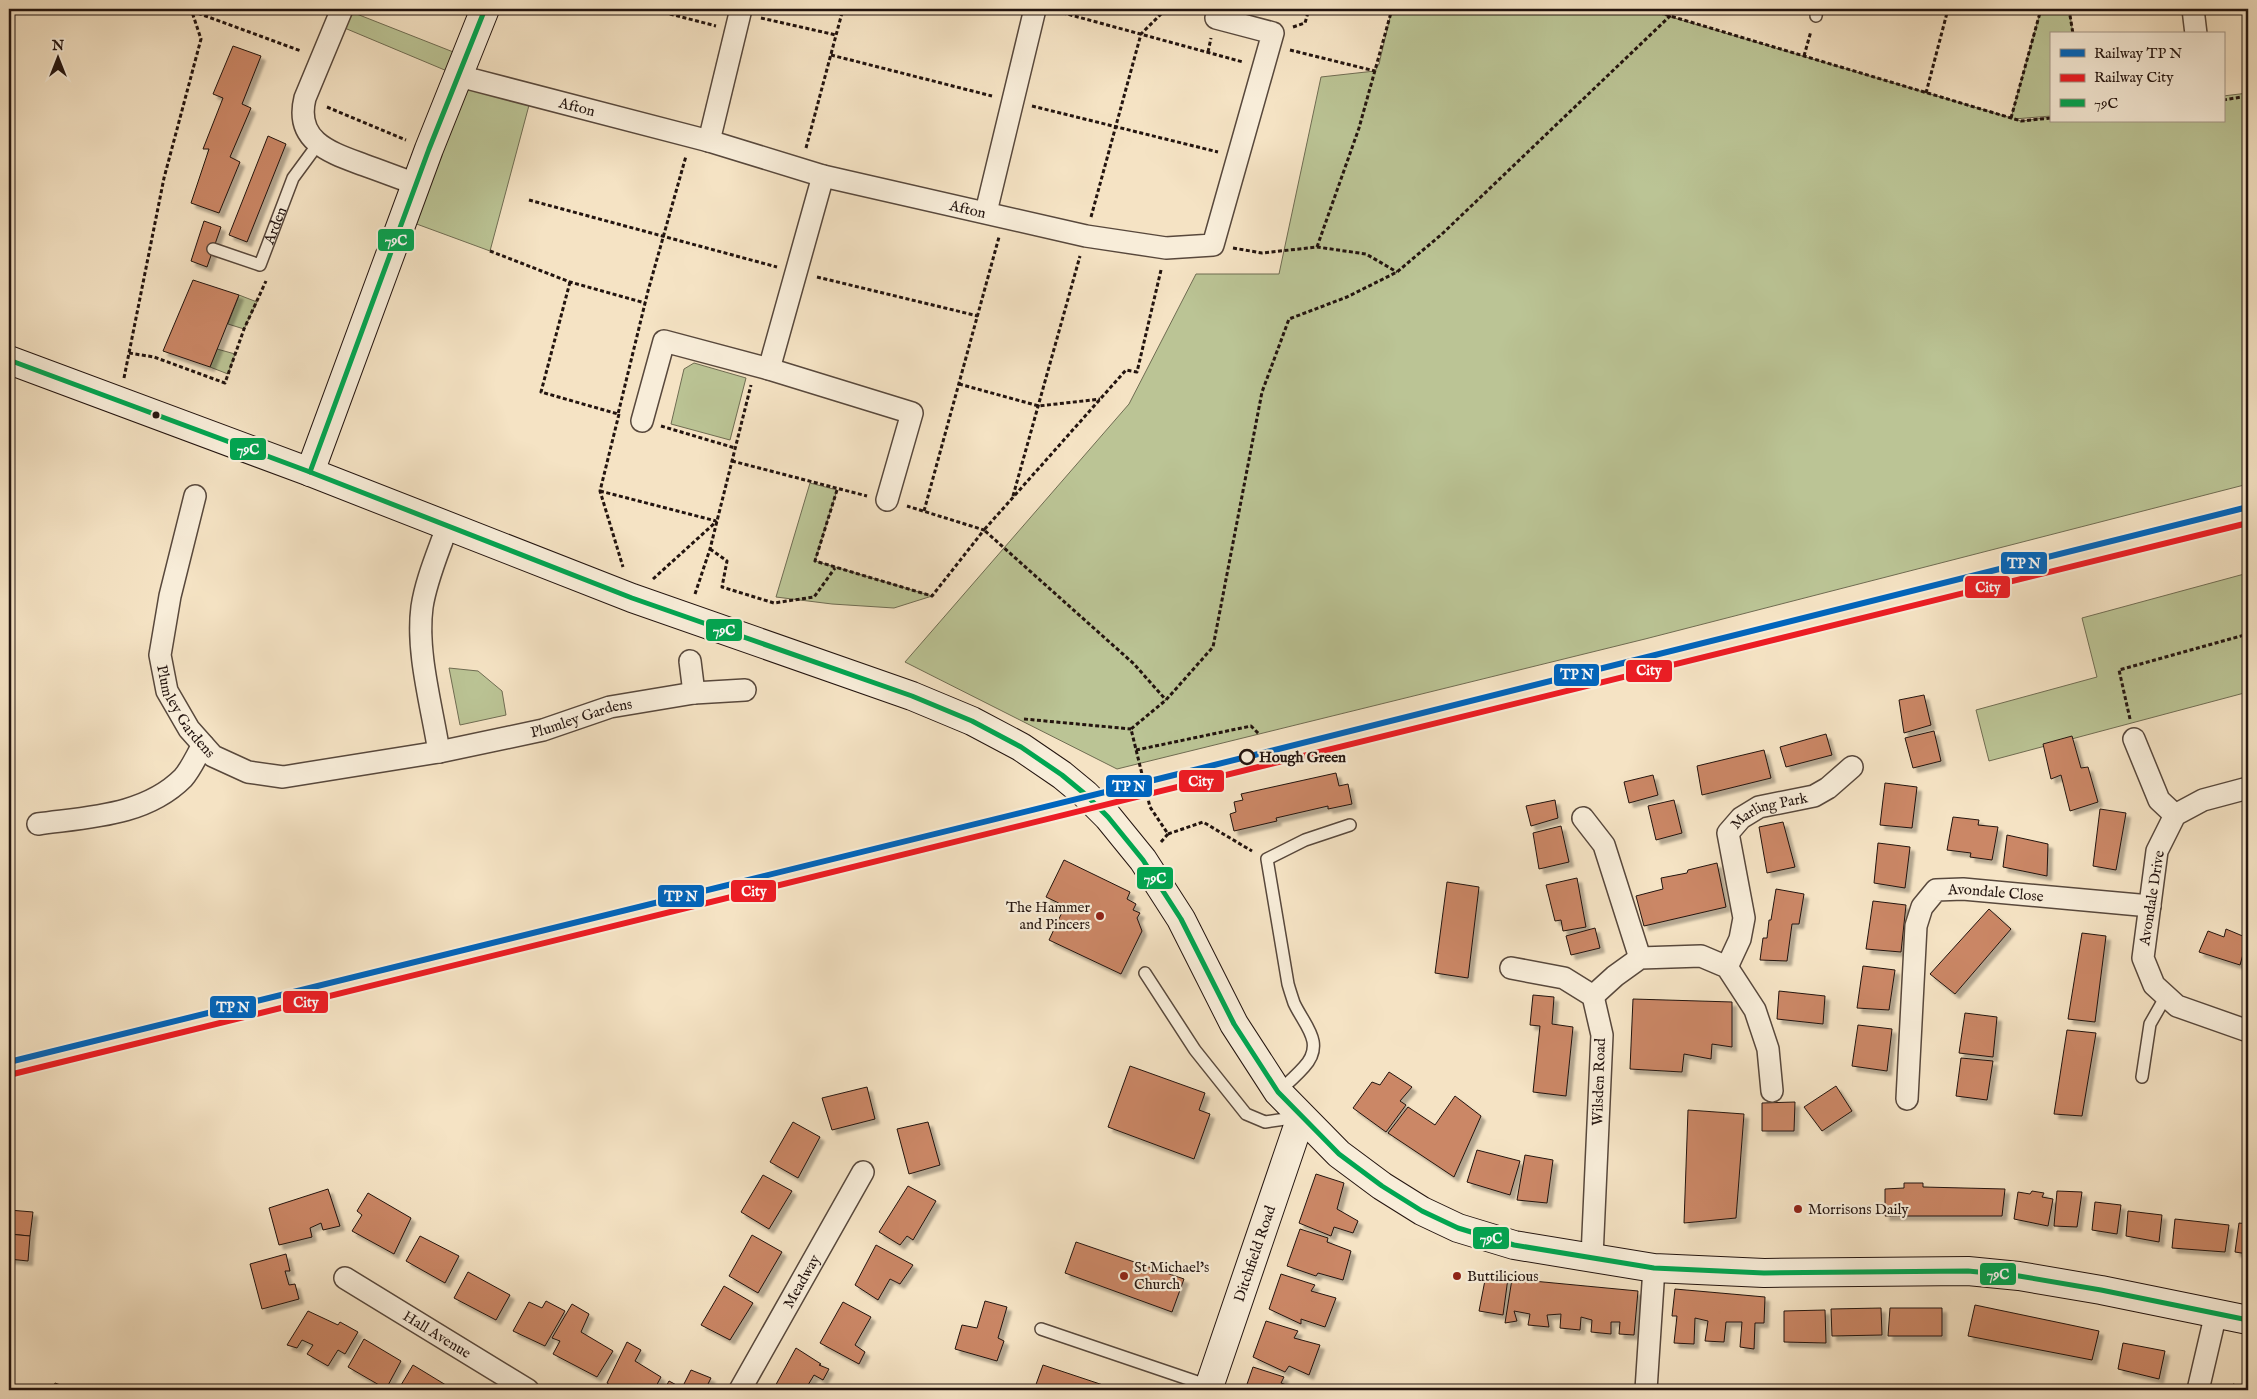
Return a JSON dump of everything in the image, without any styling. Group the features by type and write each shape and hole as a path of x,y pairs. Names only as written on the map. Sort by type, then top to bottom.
{"main road":[{"path":"310,472 429,149 485,9"},
{"path":"9,360 310,472 632,598 912,696 963,717 1021,746 1062,775 1108,817 1162,887 1181,919 1234,1024 1278,1092 1339,1154 1382,1186 1422,1211 1458,1228 1514,1245 1654,1268 1764,1273 1968,1271 2019,1276 2074,1285 2248,1320"},
{"name":"Ditchfield Road","path":"1209,1388 1301,1117"}],"street":[{"path":"342,9 305,98 302,112 311,137 334,154 416,184"},
{"path":"995,215 1012,101 1035,9"},
{"path":"2193,9 2196,32"},
{"path":"700,138 739,18"},
{"path":"1213,245 1273,34 1216,18"},
{"name":"Afton","path":"459,76 700,138 823,176 1086,236 1166,248 1213,245"},
{"path":"762,368 796,272 823,176"},
{"path":"642,421 664,341 762,368 912,414 888,500"},
{"name":"Plumley Gardens","path":"195,496 170,596 160,655 167,690 189,729 213,756 248,772 283,777 439,752 543,730 610,707 694,693 744,690"},
{"path":"439,752 421,640 422,608 427,583 447,527"},
{"path":"690,661 694,693"},
{"path":"2134,738 2159,800 2175,815 2202,800 2248,788"},
{"path":"38,824 124,811 155,799 184,777 203,745"},
{"name":"Marling Park","path":"1727,967 1740,939 1744,918 1728,833 1741,818 1760,807 1814,796 1828,788 1852,767"},
{"name":"Avondale Drive","path":"2175,815 2157,851 2143,958 2154,986 2177,1006 2248,1031"},
{"path":"1583,818 1604,845 1640,958"},
{"name":"Avondale Close","path":"1907,1099 1916,926 1922,907 1936,890 1963,890 2150,906"},
{"path":"1511,968 1564,978 1593,996 1615,976 1640,958 1701,956 1727,967 1755,1010 1768,1049 1772,1091"},
{"name":"Wilsden Road","path":"1592,1257 1602,1035 1593,996"},
{"name":"Meadway","path":"740,1390 863,1172"},
{"path":"1646,1390 1654,1268"},
{"name":"Hall Avenue","path":"346,1278 506,1385 528,1390"},
{"path":"2198,1390 2216,1313"}],"lane":[{"name":"Arden","path":"260,265 293,178 318,144"},
{"path":"213,249 260,265"},
{"path":"1278,1092 1306,1066 1313,1050 1312,1035 1305,1019 1295,1004 1288,984 1267,859 1305,840 1350,825"},
{"path":"1145,973 1195,1050 1246,1114 1265,1122 1301,1117"},
{"path":"2142,1077 2150,1024 2166,996"},
{"path":"1041,1329 1209,1388"}],"path":[{"path":"651,9 739,18 836,35"},
{"path":"800,169 843,9"},
{"path":"1048,9 1264,67"},
{"path":"1012,499 1141,34 1166,9"},
{"path":"1317,247 1359,128 1374,71 1379,64 1392,9"},
{"path":"1647,9 2021,121 2050,118"},
{"path":"1664,14 1665,9"},
{"path":"1018,718 1131,729 1166,700 1213,647 1262,392 1289,318 1347,297 1397,272 1442,234 1670,16 1672,9"},
{"path":"1926,92 1948,9"},
{"path":"2011,118 2041,9"},
{"path":"2069,9 2073,32"},
{"path":"191,10 321,59"},
{"path":"119,402 164,178 201,39 191,10"},
{"path":"1804,56 1816,12"},
{"path":"1270,44 1374,71"},
{"path":"831,55 1238,157"},
{"path":"2224,100 2248,96"},
{"path":"305,98 429,149"},
{"path":"700,138 663,236 600,491 632,598 717,521"},
{"path":"529,200 796,272 978,316"},
{"path":"924,511 978,316 995,215"},
{"path":"1213,245 1262,253 1317,247 1366,254 1397,272"},
{"path":"837,490 814,561 932,596 984,530 1126,370 1137,372 1166,248"},
{"path":"490,251 570,282 645,303"},
{"path":"129,353 154,357 225,383 244,329 267,277 260,265"},
{"path":"570,282 541,392 735,448"},
{"path":"686,618 710,550 735,448 762,368"},
{"path":"959,384 1039,406 1101,399"},
{"path":"732,462 837,490 888,500 984,530 1134,664 1166,700"},
{"path":"600,491 717,521"},
{"path":"710,550 727,561 722,587 774,603 814,597 835,568"},
{"path":"2134,738 2119,670 2248,634"},
{"path":"1136,750 1252,726 1259,734"},
{"path":"1131,729 1150,807"},
{"path":"1168,834 1203,822 1267,859"}],"green space":[{"path":"344,9 466,57 459,75 532,94 490,251 403,219 459,76 335,24"},
{"path":"1392,9 1644,9 2011,118 2041,9 2069,9 2073,32 2050,32 2050,116 2014,119 2021,121 2050,117 2050,122 2224,122 2224,96 2248,93 2248,484 1645,639 1117,769 905,662 1129,404 1196,274 1279,274 1321,77 1375,71 1379,64"},
{"path":"239,295 257,302 244,329 228,324"},
{"path":"217,349 235,354 228,374 210,367"},
{"path":"694,363 746,378 730,440 671,424 684,369"},
{"path":"810,483 837,490 815,561 932,596 894,608 832,604 776,597"},
{"path":"2248,573 2248,692 1989,761 1976,710 2097,677 2082,618"},
{"path":"449,668 478,671 502,691 506,715 460,725"}],"building":[{"path":"233,46 261,56 242,104 251,108 230,157 240,162 219,213 191,203 209,149 203,149 223,98 213,94"},
{"path":"268,136 286,144 247,242 229,235"},
{"path":"204,221 221,227 207,267 191,261"},
{"path":"193,280 239,295 210,367 163,351"},
{"path":"1924,695 1931,725 1904,733 1899,700"},
{"path":"1934,731 1941,761 1913,768 1905,738"},
{"path":"1826,734 1832,755 1786,767 1780,747"},
{"path":"2072,736 2081,768 2088,767 2098,802 2070,811 2061,775 2051,779 2043,744"},
{"path":"1764,750 1771,778 1702,795 1697,766"},
{"path":"1336,773 1339,786 1348,784 1352,804 1328,809 1328,806 1276,818 1277,821 1234,831 1230,814 1236,812 1234,802 1243,800 1241,794"},
{"path":"1653,775 1658,795 1629,803 1624,782"},
{"path":"1885,783 1917,787 1912,828 1880,825"},
{"path":"1555,800 1558,818 1531,826 1526,806"},
{"path":"1674,800 1682,833 1656,840 1648,806"},
{"path":"2100,809 2126,813 2116,870 2093,866"},
{"path":"1953,817 1979,820 1978,825 1998,827 1992,860 1970,857 1971,853 1947,850"},
{"path":"1783,822 1795,867 1767,873 1759,827"},
{"path":"1561,826 1569,862 1539,869 1533,833"},
{"path":"2007,835 2048,844 2047,876 2003,867"},
{"path":"1878,843 1910,847 1905,888 1874,883"},
{"name":"The Hammer and Pincers","path":"1064,860 1130,892 1127,899 1136,904 1133,910 1140,913 1137,918 1142,931 1121,974 1049,940 1065,906 1046,897"},
{"path":"1717,863 1726,907 1644,926 1636,896 1663,889 1661,878 1687,873 1688,870"},
{"path":"1577,878 1586,927 1563,931 1561,920 1555,921 1546,885"},
{"path":"1447,882 1479,887 1468,978 1435,973"},
{"path":"1776,889 1804,894 1799,924 1792,924 1787,961 1760,960 1763,938 1767,938"},
{"path":"1873,901 1906,905 1901,952 1866,949"},
{"path":"1989,909 2011,929 1955,994 1930,974"},
{"path":"1595,928 1600,948 1571,955 1566,936"},
{"path":"2226,929 2245,937 2243,944 2246,944 2240,965 2199,952 2208,931 2224,937"},
{"path":"2082,933 2106,936 2095,1022 2068,1019"},
{"path":"1863,966 1895,970 1889,1010 1857,1008"},
{"path":"1779,991 1825,996 1823,1024 1777,1019"},
{"path":"1533,995 1554,997 1552,1024 1573,1027 1566,1096 1533,1092 1540,1026 1530,1025"},
{"path":"1633,999 1732,1002 1732,1047 1712,1044 1711,1059 1684,1054 1682,1072 1630,1069"},
{"path":"1965,1013 1997,1017 1993,1057 1959,1053"},
{"path":"1858,1025 1892,1029 1887,1071 1852,1066"},
{"path":"2067,1030 2096,1033 2082,1116 2054,1114"},
{"path":"1961,1058 1993,1061 1987,1100 1956,1096"},
{"path":"1130,1066 1205,1093 1199,1110 1210,1114 1194,1159 1108,1127"},
{"path":"1389,1072 1412,1087 1400,1101 1406,1105 1386,1132 1353,1108 1372,1082 1380,1085"},
{"path":"1836,1086 1852,1111 1822,1131 1804,1107"},
{"path":"867,1087 875,1119 832,1130 822,1098"},
{"path":"1455,1096 1481,1116 1454,1177 1388,1133 1408,1107 1435,1125"},
{"path":"1795,1102 1794,1131 1762,1131 1762,1103"},
{"path":"1688,1110 1744,1114 1736,1218 1684,1223"},
{"path":"793,1122 820,1137 798,1178 770,1162"},
{"path":"928,1122 940,1165 909,1174 897,1129"},
{"path":"1477,1150 1520,1161 1510,1195 1467,1182"},
{"path":"1525,1155 1553,1160 1547,1203 1517,1200"},
{"path":"1316,1174 1344,1183 1337,1209 1358,1221 1353,1233 1334,1227 1331,1236 1299,1223"},
{"path":"763,1175 792,1191 769,1229 741,1212"},
{"path":"1904,1183 1923,1183 1923,1187 2005,1189 2002,1216 1885,1216 1885,1189 1904,1188"},
{"path":"908,1186 936,1201 913,1240 907,1236 900,1245 879,1232"},
{"path":"328,1189 340,1226 323,1230 321,1223 310,1228 312,1237 279,1245 269,1208"},
{"path":"2032,1191 2044,1193 2042,1197 2053,1199 2048,1226 2014,1219 2018,1192 2030,1194"},
{"path":"2057,1191 2082,1192 2077,1227 2054,1226"},
{"path":"368,1193 411,1218 394,1254 352,1231 362,1215 357,1211"},
{"path":"2095,1202 2121,1205 2117,1234 2092,1230"},
{"path":"9,1210 33,1212 30,1236 9,1234"},
{"path":"2128,1211 2162,1215 2159,1242 2126,1236"},
{"path":"2175,1219 2229,1225 2225,1252 2172,1248"},
{"path":"2239,1223 2248,1224 2248,1254 2235,1252"},
{"path":"1300,1229 1328,1238 1327,1242 1351,1251 1343,1280 1318,1273 1316,1276 1287,1266"},
{"path":"9,1234 30,1236 28,1261 9,1259"},
{"path":"752,1235 782,1252 758,1293 729,1276"},
{"path":"420,1236 459,1256 445,1283 406,1261"},
{"name":"St Michael's Church","path":"1076,1242 1184,1279 1172,1312 1065,1273"},
{"path":"876,1245 913,1265 900,1284 890,1279 878,1300 855,1285"},
{"path":"286,1254 290,1271 285,1271 289,1285 295,1284 299,1299 262,1309 250,1264"},
{"path":"468,1272 510,1295 496,1320 454,1298"},
{"path":"1281,1274 1315,1285 1311,1291 1336,1298 1325,1327 1301,1319 1301,1324 1269,1309"},
{"path":"1486,1275 1508,1278 1503,1315 1479,1311"},
{"path":"1512,1279 1638,1291 1634,1335 1619,1334 1620,1322 1611,1322 1611,1334 1591,1332 1592,1320 1581,1317 1580,1330 1560,1328 1561,1314 1547,1315 1549,1327 1528,1325 1530,1314 1514,1311 1517,1321 1505,1323"},
{"path":"724,1286 753,1303 730,1340 701,1325"},
{"path":"1675,1289 1765,1297 1764,1323 1755,1323 1754,1349 1740,1347 1742,1322 1726,1322 1724,1342 1705,1341 1708,1321 1695,1318 1694,1344 1674,1343 1677,1316 1672,1316"},
{"path":"546,1301 565,1311 545,1346 513,1331 529,1302 542,1308"},
{"path":"985,1301 1007,1307 998,1338 1004,1341 997,1361 955,1349 962,1325 977,1328"},
{"path":"843,1302 871,1317 855,1345 865,1352 859,1364 820,1343"},
{"path":"572,1304 589,1314 581,1332 613,1351 597,1377 553,1354 560,1341 552,1338"},
{"path":"1975,1305 2099,1331 2092,1360 1968,1336"},
{"path":"1881,1308 1882,1335 1832,1336 1831,1309"},
{"path":"1890,1308 1942,1308 1942,1336 1888,1336"},
{"path":"1825,1310 1826,1343 1784,1342 1784,1311"},
{"path":"308,1311 338,1325 340,1322 358,1332 345,1354 338,1350 328,1366 307,1354 313,1345 302,1340 297,1348 287,1345"},
{"path":"1266,1321 1298,1331 1294,1338 1320,1345 1309,1375 1289,1366 1285,1372 1253,1357"},
{"path":"364,1339 401,1361 386,1389 348,1367"},
{"path":"627,1342 641,1350 635,1361 661,1377 654,1390 618,1390 607,1383"},
{"path":"2123,1343 2165,1351 2159,1379 2118,1369"},
{"path":"796,1348 821,1364 819,1365 829,1369 823,1380 814,1375 805,1390 773,1390"},
{"path":"413,1365 454,1390 398,1390"},
{"path":"1043,1365 1118,1390 1034,1390"},
{"path":"1253,1367 1284,1377 1281,1383 1300,1390 1245,1390"},
{"path":"691,1370 711,1378 705,1390 664,1390 669,1381 682,1388"},
{"path":"2248,1373 2248,1390 2231,1390 2233,1384 2244,1387"},
{"path":"55,1383 74,1390 52,1390"}],"transit line":[{"name":"79C","path":"310,472 429,149 485,9"},
{"name":"79C","path":"9,360 310,472 632,598 912,696 972,721 1021,747 1062,775 1085,794 1108,817 1143,860 1181,919 1234,1024 1278,1092 1339,1154 1382,1186 1422,1211 1458,1228 1514,1245 1654,1268 1764,1273 1968,1271 2019,1276 2101,1290 2248,1320"},
{"path":"9,1062 1158,779 2248,507"}],"rail line":[{"name":"City","path":"9,1075 2248,523"}],"place":[{"name":"Hough Green","path":"1247,757"},
{"name":"The Hammer and Pincers","path":"1100,916"},
{"name":"Morrisons Daily","path":"1798,1209"},
{"name":"St Michael's Church","path":"1124,1276"},
{"name":"Buttilicious","path":"1457,1276"}]}
